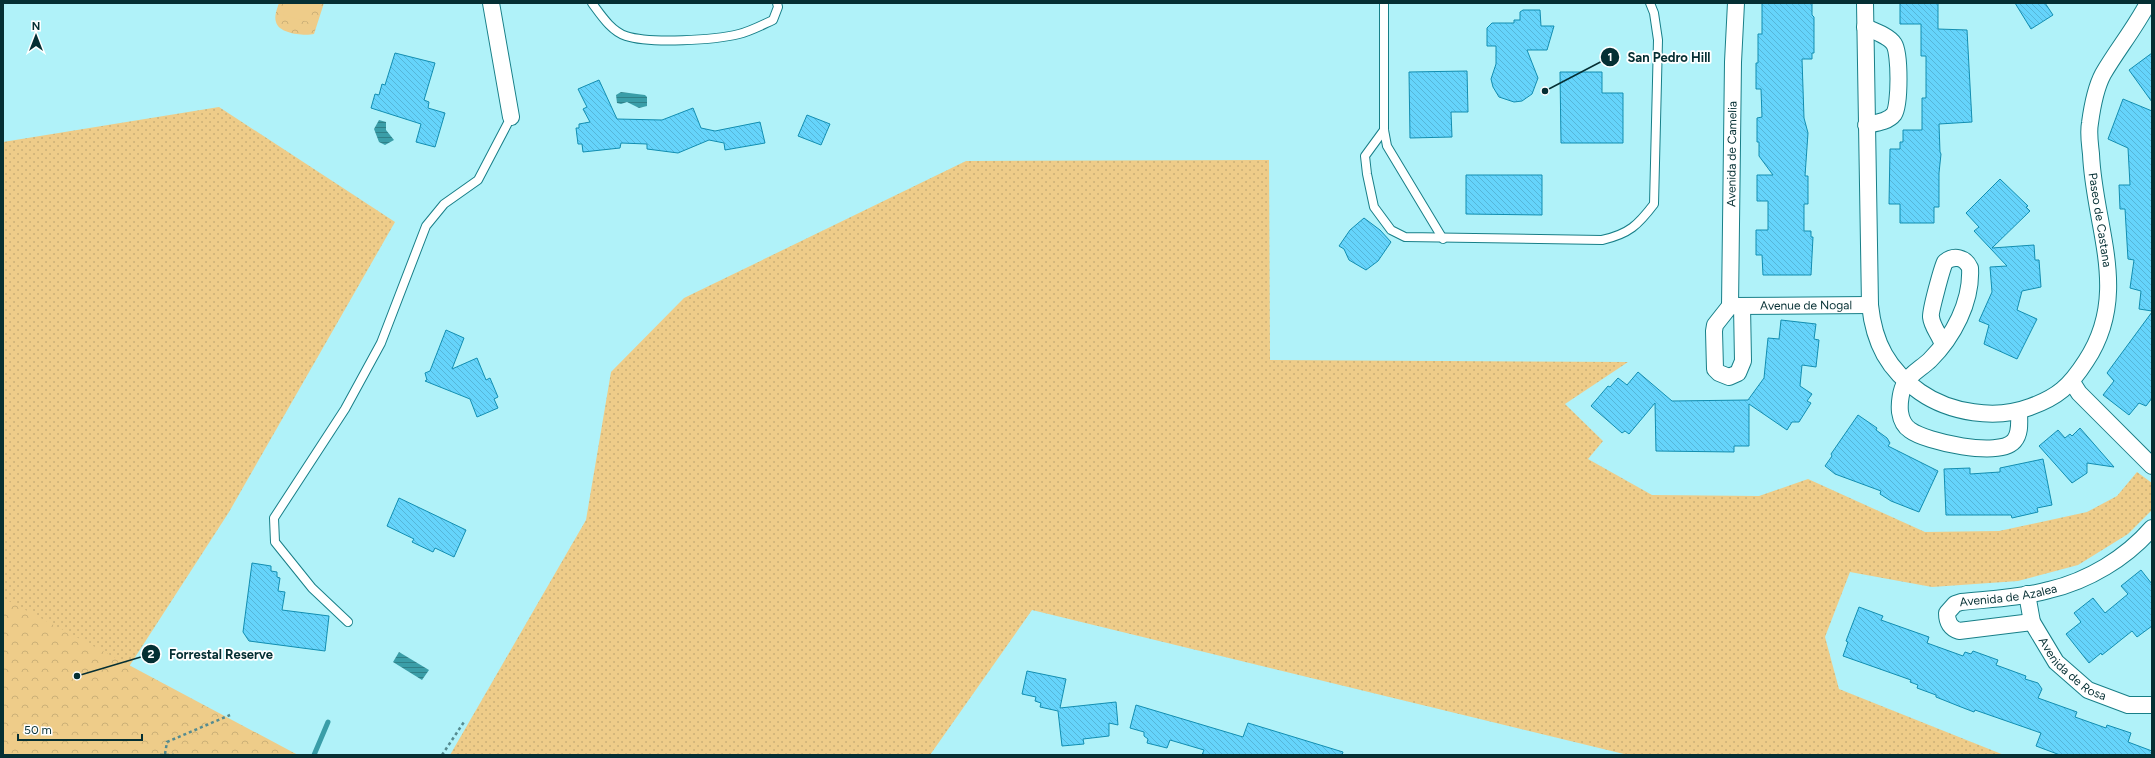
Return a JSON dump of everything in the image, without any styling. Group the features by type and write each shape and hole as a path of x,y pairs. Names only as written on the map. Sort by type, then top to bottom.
{"street":[{"path":"491,3 511,117"},
{"name":"Avenida de Camelia","path":"1736,3 1733,62 1736,306"},
{"name":"Paseo de Castana","path":"1865,3 1866,125 1870,305 1872,328 1880,350 1905,382 1933,401 1962,411 1990,413 2019,411 2046,401 2072,382 2097,344 2108,305 2108,265 2092,176 2089,126 2094,101 2102,76 2136,25 2148,3"},
{"path":"1865,27 1893,43 1898,51 1898,86 1894,115 1886,121 1866,125"},
{"path":"1943,345 1931,318 1930,310 1938,289 1945,262 1954,257 1959,258 1968,264 1970,268 1969,280 1960,317 1943,345 1905,382 1900,402 1900,414 1903,424 1910,430 1935,441 1962,446 1992,448 2006,446 2014,441 2019,431 2019,411"},
{"name":"Avenue de Nogal","path":"1736,306 1870,305"},
{"path":"2072,382 2079,393 2152,466"},
{"name":"Avenida de Azalea","path":"2032,622 1965,631 1954,629 1947,618 1947,613 1950,608 1961,602 2049,590 2082,578 2114,561 2139,543 2152,528"},
{"name":"Avenida de Rosa","path":"2027,594 2032,622 2056,662 2088,690 2128,705 2152,705"}],"lane":[{"path":"592,3 610,27 626,36 650,39 700,39 739,34 773,20 778,7 777,3"},
{"path":"1384,3 1384,130 1387,146 1443,239"},
{"path":"1384,130 1365,156 1367,174 1374,207 1390,230 1405,238 1602,240 1619,237 1631,230 1642,220 1654,204 1658,40 1654,13 1650,3"},
{"path":"348,622 312,588 275,542 274,518 345,410 380,343 426,226 444,204 478,180 511,117"}],"path":[{"path":"165,754 167,742 230,715"},
{"path":"442,755 464,722"},
{"path":"160,755 174,755"}],"green space":[{"path":"279,3 324,3 314,34 304,35 287,32 278,26 275,17"},
{"path":"287,3 315,3 309,22 283,15"},
{"path":"219,107 395,222 229,512 77,747 3,755 3,142"},
{"path":"1269,160 1270,360 1628,362 1565,404 1603,441 1588,459 1652,495 1759,496 1808,479 1925,532 1999,531 2087,512 2117,496 2137,472 2152,483 2152,510 2128,534 2078,565 2018,581 1932,587 1850,572 1825,637 1839,689 2004,755 1628,755 1032,610 930,755 450,755 586,520 611,372 684,298 966,161"},
{"path":"3,598 298,755 3,755"}],"water":[{"path":"621,92 645,95 647,97 647,106 639,108 627,102 621,104 617,103 616,95"},
{"path":"379,120 386,122 386,130 394,140 385,145 379,142 374,129"},
{"path":"399,652 429,670 422,680 393,662"}],"building":[{"path":"1762,3 1812,3 1812,15 1814,17 1814,53 1812,53 1812,59 1802,59 1804,118 1808,133 1805,176 1808,176 1808,204 1804,204 1804,231 1811,231 1811,237 1813,237 1811,275 1763,275 1762,255 1756,255 1756,230 1768,230 1768,201 1757,201 1757,175 1773,175 1759,156 1759,142 1757,142 1757,118 1762,117 1761,89 1756,89 1756,63 1758,63 1758,34 1762,34"},
{"path":"1900,3 1938,3 1938,29 1967,30 1972,122 1939,124 1941,154 1939,173 1939,207 1934,207 1934,223 1900,223 1900,204 1889,204 1890,149 1900,149 1900,142 1903,142 1903,130 1922,130 1922,98 1926,98 1926,56 1921,56 1921,24 1900,24"},
{"path":"2015,3 2045,3 2053,15 2031,29"},
{"path":"1523,10 1540,10 1541,26 1554,26 1547,50 1527,50 1538,78 1532,94 1522,101 1514,102 1499,97 1493,87 1491,79 1496,64 1496,46 1487,46 1487,28 1492,23 1514,23 1514,20 1520,20 1520,12"},
{"path":"395,53 435,63 424,100 429,102 428,108 445,113 435,147 416,142 421,124 371,108 375,94 379,95 382,84 385,85"},
{"path":"2152,53 2152,102 2129,70"},
{"path":"1467,71 1468,112 1451,112 1452,137 1410,138 1409,72"},
{"path":"1560,72 1602,72 1602,93 1623,93 1623,143 1561,143"},
{"path":"599,80 617,119 662,120 693,108 701,128 715,131 760,122 765,143 725,150 724,143 709,140 678,153 647,149 647,144 621,143 620,148 583,152 582,144 578,144 576,128 579,128 579,124 590,122 583,109 587,107 578,89"},
{"path":"2123,99 2152,111 2152,311 2139,309 2141,291 2130,288 2134,260 2128,259 2125,209 2120,209 2119,185 2130,185 2128,148 2108,139"},
{"path":"807,115 830,124 821,145 798,136"},
{"path":"1466,175 1542,175 1542,215 1466,214"},
{"path":"2000,179 2028,206 2026,207 2030,211 1992,248 2034,245 2035,260 2039,260 2041,287 2022,291 2017,310 2037,319 2017,359 1984,344 1989,325 1979,321 1992,292 1990,267 2007,266 1974,231 1979,227 1966,213"},
{"path":"1364,218 1380,230 1391,242 1378,261 1366,270 1349,260 1344,249 1339,246 1350,230"},
{"path":"2152,312 2152,398 2146,406 2139,403 2129,415 2103,395 2114,381 2107,373"},
{"path":"1781,320 1816,324 1814,339 1819,340 1816,367 1802,365 1800,386 1812,394 1807,401 1811,403 1799,422 1792,422 1787,430 1749,404 1749,446 1734,446 1734,452 1656,451 1655,403 1629,434 1625,431 1622,433 1591,406 1608,386 1610,387 1618,378 1627,385 1638,372 1672,401 1748,400 1764,378 1768,338 1779,339"},
{"path":"446,330 464,338 452,369 477,358 486,380 490,378 498,397 494,399 498,408 477,417 470,399 425,381 427,380 425,373 430,371"},
{"path":"1858,415 1877,428 1876,430 1887,438 1890,443 1888,446 1938,471 1919,512 1891,501 1880,494 1881,491 1835,474 1825,466 1832,456 1831,454"},
{"path":"2080,428 2114,467 2087,463 2087,473 2072,483 2039,446 2058,430 2065,438 2070,434 2072,436"},
{"path":"2043,459 2052,505 2037,508 2038,512 2012,518 2011,515 1946,515 1944,469 1970,468 1970,474 2000,472 2000,468"},
{"path":"399,498 466,530 454,557 435,548 433,552 412,542 414,539 387,526"},
{"path":"252,563 271,566 271,571 277,572 277,577 280,578 278,591 285,592 282,610 329,616 325,651 249,641 243,632"},
{"path":"2141,570 2152,584 2152,626 2137,637 2132,631 2102,655 2101,653 2089,663 2066,634 2081,622 2074,613 2093,598 2105,613 2128,594 2121,586"},
{"path":"1859,607 1883,616 1881,620 1929,637 1927,643 1963,656 1965,652 1971,654 1973,651 1998,660 1996,665 2026,676 2025,679 2038,683 2042,689 2038,698 2077,712 2075,717 2106,728 2107,725 2131,733 2128,742 2152,751 2152,755 2060,755 2036,746 2041,733 1975,710 1974,712 1961,707 1917,688 1918,685 1910,682 1911,680 1843,656 1848,642 1846,641"},
{"path":"1027,671 1066,679 1060,708 1116,702 1118,725 1109,723 1109,736 1083,739 1084,744 1062,746 1058,711 1040,707 1041,703 1035,701 1036,697 1022,694"},
{"path":"1136,705 1243,737 1248,723 1343,752 1342,755 1202,755 1204,750 1170,740 1167,748 1147,743 1148,739 1144,736 1144,732 1130,728"}],"waterway":[{"path":"314,755 328,722"}],"place":[{"name":"San Pedro Hill","path":"1545,91"},
{"name":"Forrestal Reserve","path":"77,676"}]}
